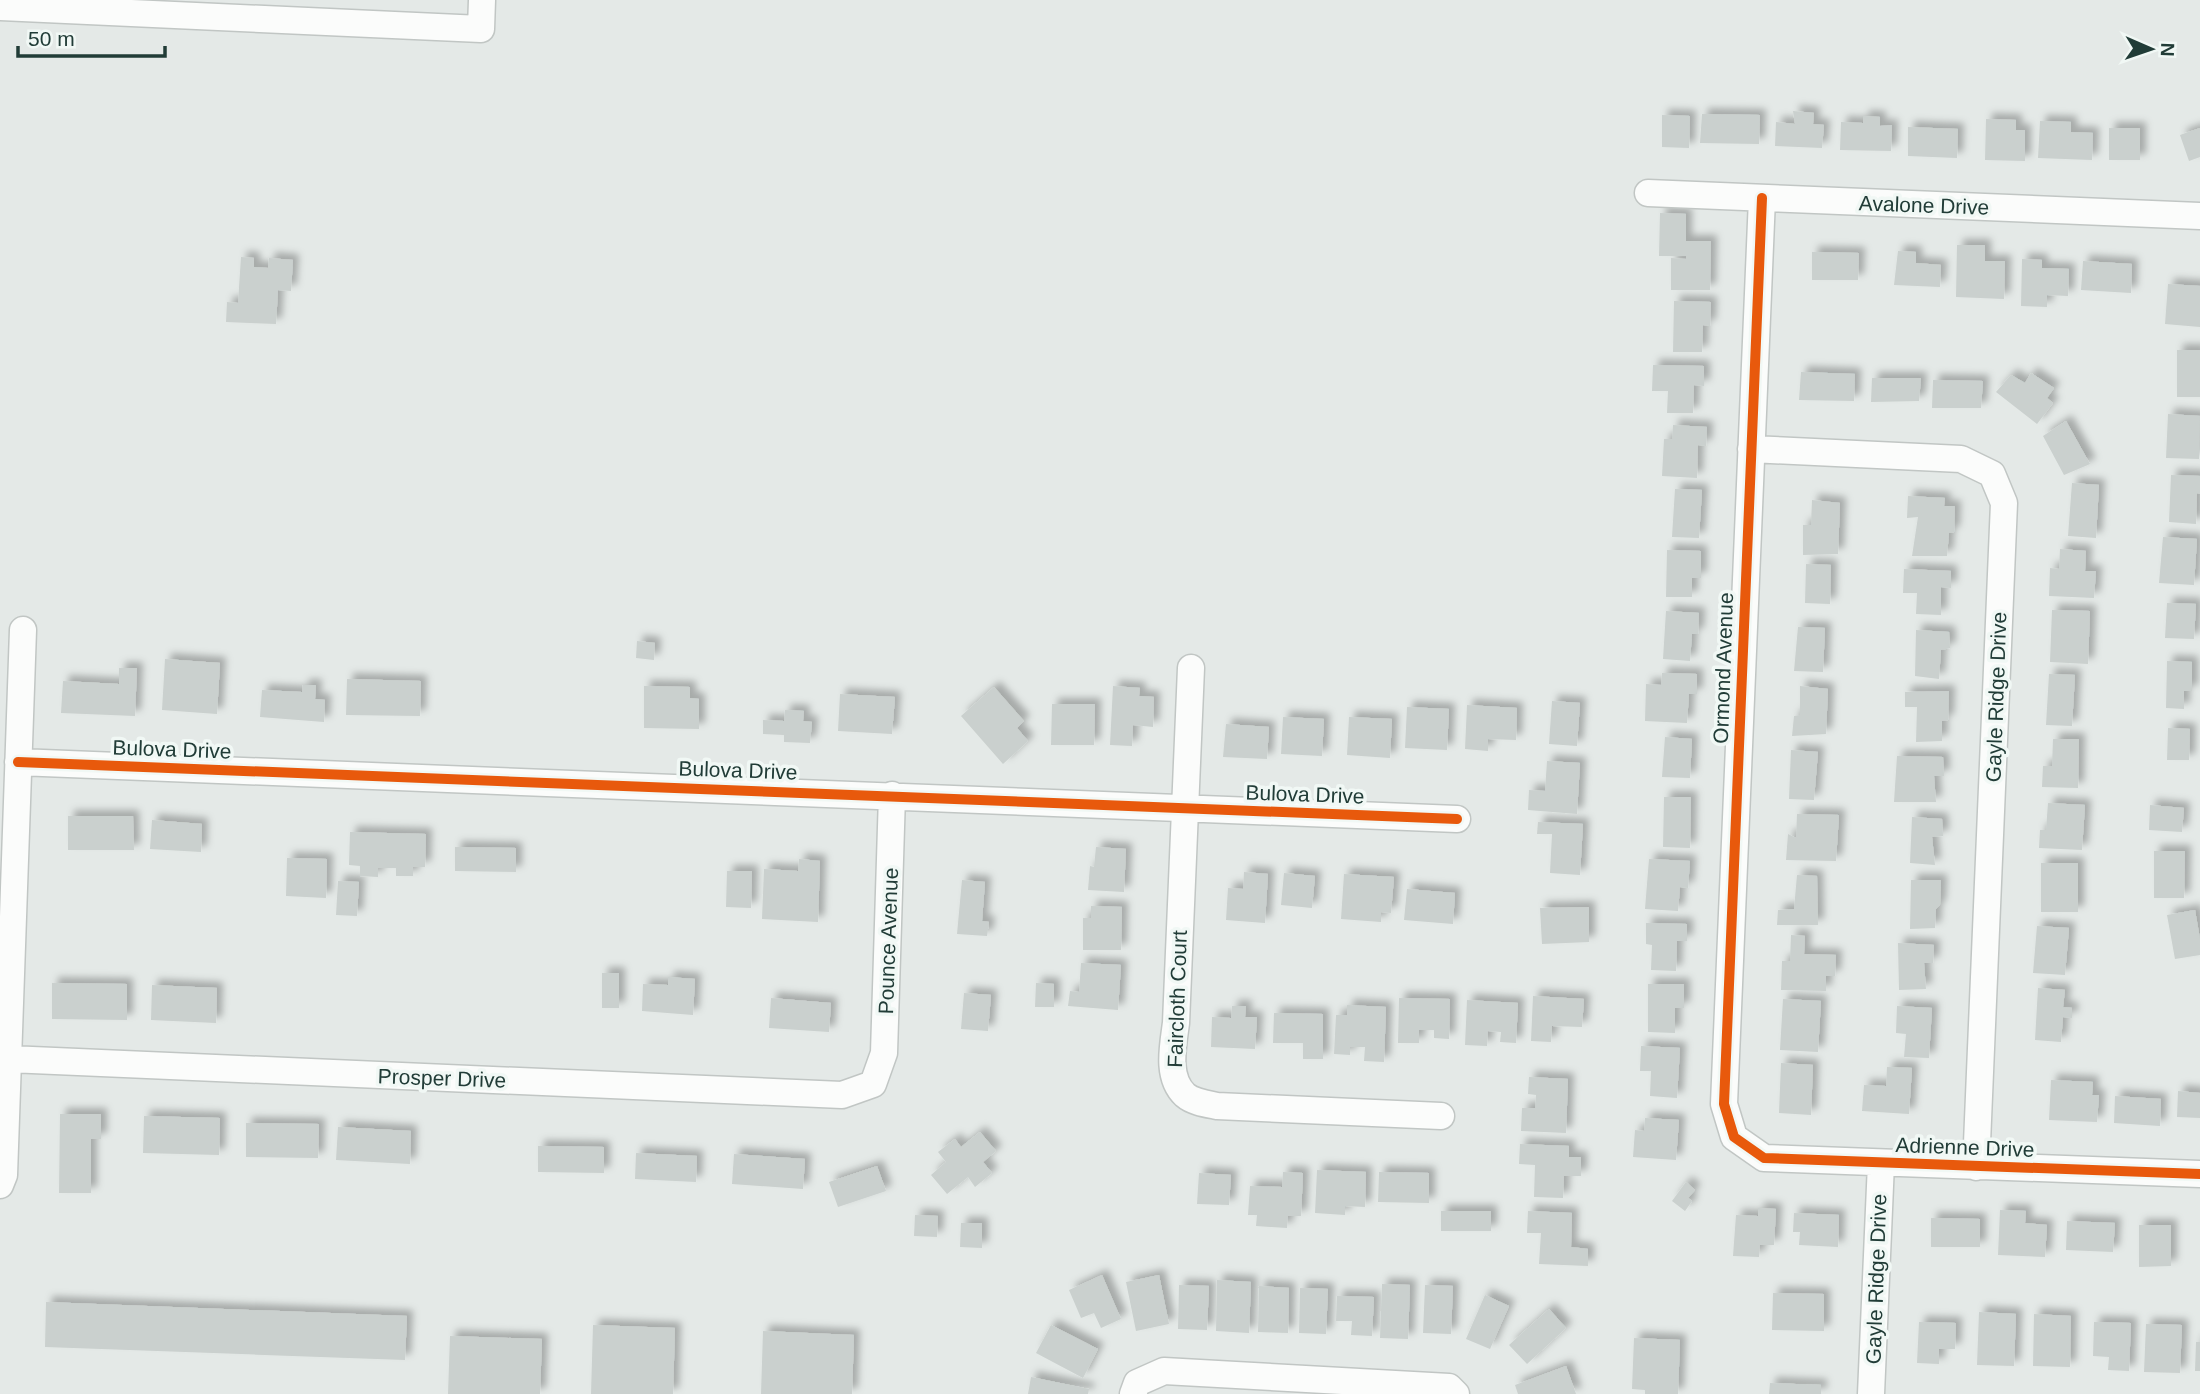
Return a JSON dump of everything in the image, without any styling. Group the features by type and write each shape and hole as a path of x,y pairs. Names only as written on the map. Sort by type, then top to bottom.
{"street":[{"path":"0,7 481,29 482,0"},
{"name":"Avalone Drive","path":"1648,192 2200,216"},
{"name":"Ormond Avenue","path":"1734,1138 1724,1104 1762,198"},
{"name":"Gayle Ridge Drive","path":"1751,449 1961,459 1992,474 2004,503 1976,1167"},
{"path":"0,1185 4,1175 9,1059 23,629"},
{"path":"1185,809 1191,668"},
{"name":"Bulova Drive","path":"18,762 1457,819"},
{"name":"Pounce Avenue","path":"873,1084 884,1053 892,795"},
{"name":"Faircloth Court","path":"1185,809 1176,1023 1172,1055 1174,1078 1185,1095 1217,1106 1441,1116"},
{"name":"Prosper Drive","path":"9,1059 842,1095 873,1084"},
{"name":"Adrienne Drive","path":"1734,1138 1764,1158 2200,1174"},
{"name":"Gayle Ridge Drive","path":"1871,1394 1881,1163"},
{"path":"1133,1394 1138,1384 1164,1371 1449,1387 1456,1394"}],"building":[{"path":"1793,111 1814,113 1813,124 1824,125 1822,148 1775,146 1776,122 1795,124"},
{"path":"1702,114 1760,115 1759,144 1700,143"},
{"path":"1662,115 1690,116 1689,148 1662,147"},
{"path":"1863,116 1880,117 1880,126 1892,125 1891,151 1840,150 1841,122 1863,123"},
{"path":"1986,119 2016,120 2016,130 2025,130 2025,161 1985,160"},
{"path":"2040,121 2071,122 2071,132 2093,133 2092,160 2038,158"},
{"path":"1908,127 1958,129 1957,158 1908,156"},
{"path":"2109,128 2140,128 2140,160 2109,160"},
{"path":"2200,128 2200,157 2189,161 2180,135"},
{"path":"1660,213 1686,214 1686,241 1711,241 1710,290 1671,290 1671,258 1686,259 1686,256 1659,256"},
{"path":"1957,245 1985,245 1985,261 2005,261 2004,299 1956,297"},
{"path":"1898,251 1916,252 1916,263 1941,265 1940,287 1894,285"},
{"path":"1812,252 1859,253 1858,280 1812,280"},
{"path":"241,257 254,258 254,267 268,268 269,258 293,260 291,291 278,290 276,324 226,322 227,302 238,303"},
{"path":"2022,259 2042,260 2042,268 2069,269 2068,296 2047,295 2047,307 2021,306"},
{"path":"2083,261 2132,264 2131,293 2081,290"},
{"path":"2168,284 2200,286 2200,327 2165,324"},
{"path":"1674,301 1711,302 1710,326 1703,325 1702,352 1673,352"},
{"path":"2177,350 2200,350 2200,397 2177,397"},
{"path":"1653,365 1704,366 1704,386 1694,385 1693,413 1667,413 1668,391 1652,391"},
{"path":"1801,372 1855,374 1854,401 1799,400"},
{"path":"2031,373 2054,388 2047,398 2053,403 2037,424 1996,392 2011,375 2025,383"},
{"path":"1872,378 1921,378 1919,401 1871,402"},
{"path":"1933,380 1983,381 1981,408 1932,408"},
{"path":"2168,414 2200,416 2199,459 2166,458"},
{"path":"2066,421 2090,464 2064,475 2043,436"},
{"path":"1673,425 1707,427 1706,446 1698,445 1697,478 1662,476 1664,439 1672,439"},
{"path":"2171,475 2200,476 2196,524 2169,522"},
{"path":"2072,483 2099,485 2096,538 2068,536"},
{"path":"1675,489 1702,490 1699,538 1672,537"},
{"path":"1908,496 1945,498 1944,506 1955,506 1954,532 1949,533 1947,556 1912,556 1918,517 1907,518"},
{"path":"1812,500 1840,503 1838,554 1803,555 1803,525 1811,525"},
{"path":"2163,537 2197,539 2194,585 2159,583"},
{"path":"2060,549 2086,551 2085,571 2096,571 2094,598 2049,596 2050,568 2059,569"},
{"path":"1667,550 1701,551 1701,578 1692,578 1692,597 1666,597"},
{"path":"1806,564 1831,565 1830,604 1805,603"},
{"path":"1904,569 1951,571 1951,588 1941,587 1941,615 1916,614 1917,593 1903,593"},
{"path":"2167,603 2196,604 2194,639 2165,638"},
{"path":"2052,610 2090,611 2088,664 2050,662"},
{"path":"1666,611 1699,613 1698,634 1692,634 1690,661 1663,659"},
{"path":"1798,627 1825,628 1823,672 1794,671"},
{"path":"1916,630 1949,632 1950,648 1941,650 1939,679 1915,676"},
{"path":"637,641 655,643 654,660 636,658"},
{"path":"165,659 220,663 217,714 162,710"},
{"path":"2167,661 2192,662 2192,691 2184,691 2184,709 2166,708"},
{"path":"119,668 137,668 135,716 61,713 63,681 119,684"},
{"path":"1662,673 1697,674 1697,694 1689,694 1687,723 1645,721 1646,684 1661,685"},
{"path":"2049,674 2075,675 2072,726 2046,725"},
{"path":"347,679 421,681 420,716 346,715"},
{"path":"303,685 316,685 315,699 325,700 324,722 260,717 262,690 302,692"},
{"path":"644,686 690,687 690,698 699,699 699,729 644,728"},
{"path":"1113,686 1140,688 1139,696 1154,697 1153,727 1133,725 1132,746 1110,745"},
{"path":"1800,686 1828,689 1826,734 1792,736 1794,716 1800,715"},
{"path":"994,687 1024,721 1017,728 1028,741 1003,764 961,716"},
{"path":"1949,691 1948,720 1942,721 1942,741 1916,742 1917,707 1905,707 1905,692"},
{"path":"840,694 895,697 892,734 838,731"},
{"path":"1552,701 1580,703 1577,746 1549,744"},
{"path":"1052,704 1095,704 1094,745 1051,745"},
{"path":"1467,705 1517,708 1516,740 1488,739 1488,751 1465,749"},
{"path":"1407,707 1449,709 1447,750 1405,748"},
{"path":"785,710 804,711 803,721 812,722 810,743 784,742 784,735 763,734 763,720 784,721"},
{"path":"1283,717 1324,719 1322,756 1281,754"},
{"path":"1349,717 1392,719 1390,758 1347,755"},
{"path":"1226,724 1269,727 1267,759 1223,757"},
{"path":"2168,728 2190,729 2189,760 2167,760"},
{"path":"1665,737 1692,739 1690,778 1662,777"},
{"path":"2053,739 2079,739 2078,788 2042,787 2043,766 2052,766"},
{"path":"1791,750 1818,752 1814,800 1789,799"},
{"path":"1897,756 1943,757 1944,776 1934,776 1936,802 1894,802"},
{"path":"1547,761 1580,763 1577,814 1528,810 1529,790 1545,791"},
{"path":"1664,797 1691,797 1690,848 1663,847"},
{"path":"2048,803 2085,805 2082,850 2039,848 2040,830 2046,830"},
{"path":"2150,805 2184,808 2182,832 2149,830"},
{"path":"1797,814 1839,815 1836,861 1786,860 1788,834 1796,838"},
{"path":"68,816 133,816 134,850 68,850"},
{"path":"1912,817 1942,819 1943,836 1932,837 1935,865 1910,863"},
{"path":"152,820 202,824 201,852 150,849"},
{"path":"1538,822 1583,824 1580,875 1550,873 1552,834 1537,834"},
{"path":"350,832 426,834 425,867 413,867 413,876 396,876 396,868 378,868 378,877 360,876 360,866 349,865"},
{"path":"455,847 516,848 516,872 455,871"},
{"path":"1096,847 1126,849 1124,892 1088,890 1090,866 1094,867"},
{"path":"2154,851 2185,851 2184,898 2154,898"},
{"path":"287,858 327,859 326,898 286,896"},
{"path":"799,859 820,861 818,922 762,919 764,869 798,871"},
{"path":"1649,859 1690,861 1688,888 1680,887 1678,911 1645,909"},
{"path":"2041,863 2078,863 2078,912 2041,912"},
{"path":"727,871 752,871 751,908 726,907"},
{"path":"1244,872 1268,874 1265,923 1226,920 1228,888 1243,889"},
{"path":"1284,873 1315,876 1312,908 1281,905"},
{"path":"1344,874 1394,877 1391,913 1381,912 1381,922 1341,919"},
{"path":"1797,875 1817,876 1818,925 1777,925 1778,910 1794,909"},
{"path":"962,880 985,882 982,921 989,922 987,936 957,934"},
{"path":"1911,880 1941,880 1940,905 1936,909 1935,928 1910,929"},
{"path":"338,881 359,882 357,916 336,915"},
{"path":"1407,889 1455,893 1453,924 1404,920"},
{"path":"1091,906 1122,907 1121,950 1083,950 1083,918 1091,918"},
{"path":"1589,907 1589,942 1542,944 1540,908"},
{"path":"2195,910 2200,955 2175,959 2167,915"},
{"path":"1646,923 1687,924 1687,941 1677,941 1676,971 1651,970 1652,945 1646,944"},
{"path":"2037,926 2069,928 2065,975 2033,973"},
{"path":"1791,935 1805,936 1804,954 1836,955 1835,976 1826,976 1826,991 1781,990 1782,961 1790,961"},
{"path":"1898,943 1934,945 1933,963 1924,963 1926,989 1899,990"},
{"path":"1081,963 1121,965 1118,1010 1068,1006 1070,991 1079,992"},
{"path":"602,973 619,973 619,1008 602,1008"},
{"path":"668,977 695,979 693,1015 642,1011 643,984 668,985"},
{"path":"52,983 127,984 127,1020 52,1019"},
{"path":"1036,983 1054,984 1054,1007 1035,1007"},
{"path":"1648,984 1684,984 1684,1008 1675,1008 1675,1033 1648,1032"},
{"path":"152,985 217,988 216,1023 151,1020"},
{"path":"2038,988 2065,990 2063,1007 2072,1008 2072,1018 2063,1017 2061,1042 2035,1040"},
{"path":"964,993 991,995 988,1031 961,1029"},
{"path":"1533,996 1584,999 1582,1027 1552,1026 1551,1042 1531,1041"},
{"path":"771,998 831,1003 829,1032 769,1028"},
{"path":"1399,998 1450,999 1449,1039 1434,1038 1434,1030 1419,1030 1419,1043 1398,1043"},
{"path":"1783,999 1821,1001 1818,1052 1780,1050"},
{"path":"1467,1000 1518,1003 1516,1043 1500,1042 1501,1032 1488,1031 1487,1046 1465,1045"},
{"path":"1347,1005 1386,1007 1384,1062 1364,1061 1365,1047 1350,1047 1350,1055 1334,1054 1336,1015 1347,1015"},
{"path":"1232,1006 1246,1006 1245,1017 1257,1017 1255,1049 1211,1047 1212,1017 1231,1018"},
{"path":"1897,1006 1932,1008 1929,1058 1904,1057 1906,1034 1896,1033"},
{"path":"1274,1013 1323,1014 1323,1059 1303,1059 1303,1043 1273,1043"},
{"path":"1641,1046 1680,1048 1677,1098 1650,1096 1651,1071 1640,1071"},
{"path":"1781,1063 1813,1065 1811,1115 1779,1113"},
{"path":"1887,1067 1912,1068 1909,1114 1862,1111 1864,1085 1886,1086"},
{"path":"1529,1077 1568,1079 1566,1133 1521,1131 1522,1108 1535,1108 1536,1095 1528,1094"},
{"path":"2051,1080 2093,1082 2092,1095 2099,1095 2097,1122 2049,1120"},
{"path":"2178,1091 2200,1093 2200,1118 2177,1117"},
{"path":"2115,1096 2161,1099 2160,1126 2114,1123"},
{"path":"60,1114 101,1114 101,1139 91,1139 91,1193 59,1193"},
{"path":"144,1116 220,1118 219,1155 143,1153"},
{"path":"1645,1118 1679,1120 1676,1160 1633,1157 1635,1130 1644,1131"},
{"path":"246,1123 319,1124 318,1158 246,1157"},
{"path":"338,1127 411,1131 410,1164 336,1160"},
{"path":"980,1132 996,1151 983,1162 992,1173 975,1187 968,1177 947,1194 931,1175 946,1162 938,1152 955,1139 961,1147"},
{"path":"1520,1144 1569,1146 1569,1157 1581,1157 1581,1176 1564,1176 1563,1198 1534,1197 1535,1165 1519,1164"},
{"path":"538,1146 604,1147 604,1173 538,1172"},
{"path":"636,1153 697,1156 696,1182 635,1179"},
{"path":"734,1154 805,1159 803,1189 732,1184"},
{"path":"877,1166 886,1191 838,1207 829,1182"},
{"path":"1317,1170 1366,1172 1365,1207 1345,1206 1345,1215 1315,1213"},
{"path":"1283,1172 1303,1173 1301,1216 1288,1216 1287,1228 1256,1226 1257,1215 1248,1215 1250,1186 1282,1187"},
{"path":"1379,1172 1429,1173 1429,1203 1378,1202"},
{"path":"1199,1173 1231,1175 1229,1205 1197,1204"},
{"path":"1686,1182 1695,1190 1688,1198 1692,1201 1685,1211 1672,1201"},
{"path":"1758,1208 1776,1209 1774,1245 1760,1245 1759,1257 1733,1256 1736,1215 1758,1216"},
{"path":"2000,1210 2026,1211 2025,1223 2047,1225 2045,1257 1998,1255"},
{"path":"1441,1211 1491,1211 1491,1231 1441,1231"},
{"path":"1528,1211 1572,1213 1571,1247 1588,1249 1588,1266 1539,1264 1541,1233 1527,1233"},
{"path":"1794,1213 1839,1215 1838,1247 1799,1245 1800,1232 1793,1232"},
{"path":"915,1215 938,1216 937,1237 914,1236"},
{"path":"1931,1218 1980,1219 1980,1247 1931,1247"},
{"path":"2067,1221 2115,1223 2113,1252 2066,1250"},
{"path":"961,1223 982,1223 982,1248 960,1247"},
{"path":"2139,1225 2171,1225 2171,1266 2139,1267"},
{"path":"1102,1275 1121,1319 1101,1328 1094,1313 1081,1318 1069,1290"},
{"path":"1159,1275 1169,1324 1136,1331 1126,1282"},
{"path":"1217,1280 1251,1282 1249,1333 1216,1331"},
{"path":"1382,1284 1410,1285 1408,1339 1380,1338"},
{"path":"1179,1285 1209,1286 1207,1330 1178,1329"},
{"path":"1425,1285 1453,1286 1451,1334 1423,1333"},
{"path":"1259,1286 1289,1288 1288,1333 1258,1332"},
{"path":"1300,1288 1328,1289 1326,1334 1299,1333"},
{"path":"1773,1293 1824,1294 1824,1331 1772,1330"},
{"path":"1485,1295 1509,1306 1490,1349 1466,1339"},
{"path":"1337,1296 1374,1297 1372,1336 1351,1335 1352,1321 1336,1321"},
{"path":"46,1302 407,1316 405,1360 45,1347"},
{"path":"1549,1309 1566,1328 1527,1364 1509,1345"},
{"path":"1979,1312 2016,1314 2014,1366 1977,1365"},
{"path":"2034,1314 2071,1316 2070,1367 2033,1366"},
{"path":"1919,1322 1956,1323 1955,1349 1939,1349 1939,1364 1917,1363"},
{"path":"2094,1322 2131,1323 2129,1371 2108,1370 2109,1357 2093,1356"},
{"path":"2146,1324 2182,1325 2180,1373 2144,1372"},
{"path":"593,1325 675,1328 673,1394 591,1394"},
{"path":"1051,1325 1098,1349 1083,1378 1036,1353"},
{"path":"763,1331 854,1335 852,1394 761,1394"},
{"path":"450,1336 542,1339 540,1394 448,1394"},
{"path":"1634,1338 1680,1340 1678,1394 1645,1394 1645,1390 1632,1389"},
{"path":"2196,1342 2200,1342 2200,1371 2195,1371"},
{"path":"1566,1366 1576,1394 1518,1394 1515,1385"},
{"path":"1031,1377 1089,1389 1088,1394 1028,1394"},
{"path":"1770,1383 1821,1385 1821,1394 1769,1394"}],"cycle path":[{"path":"1762,198 1724,1104 1734,1137 1764,1158 2200,1174"},
{"path":"18,762 1457,819"}]}
